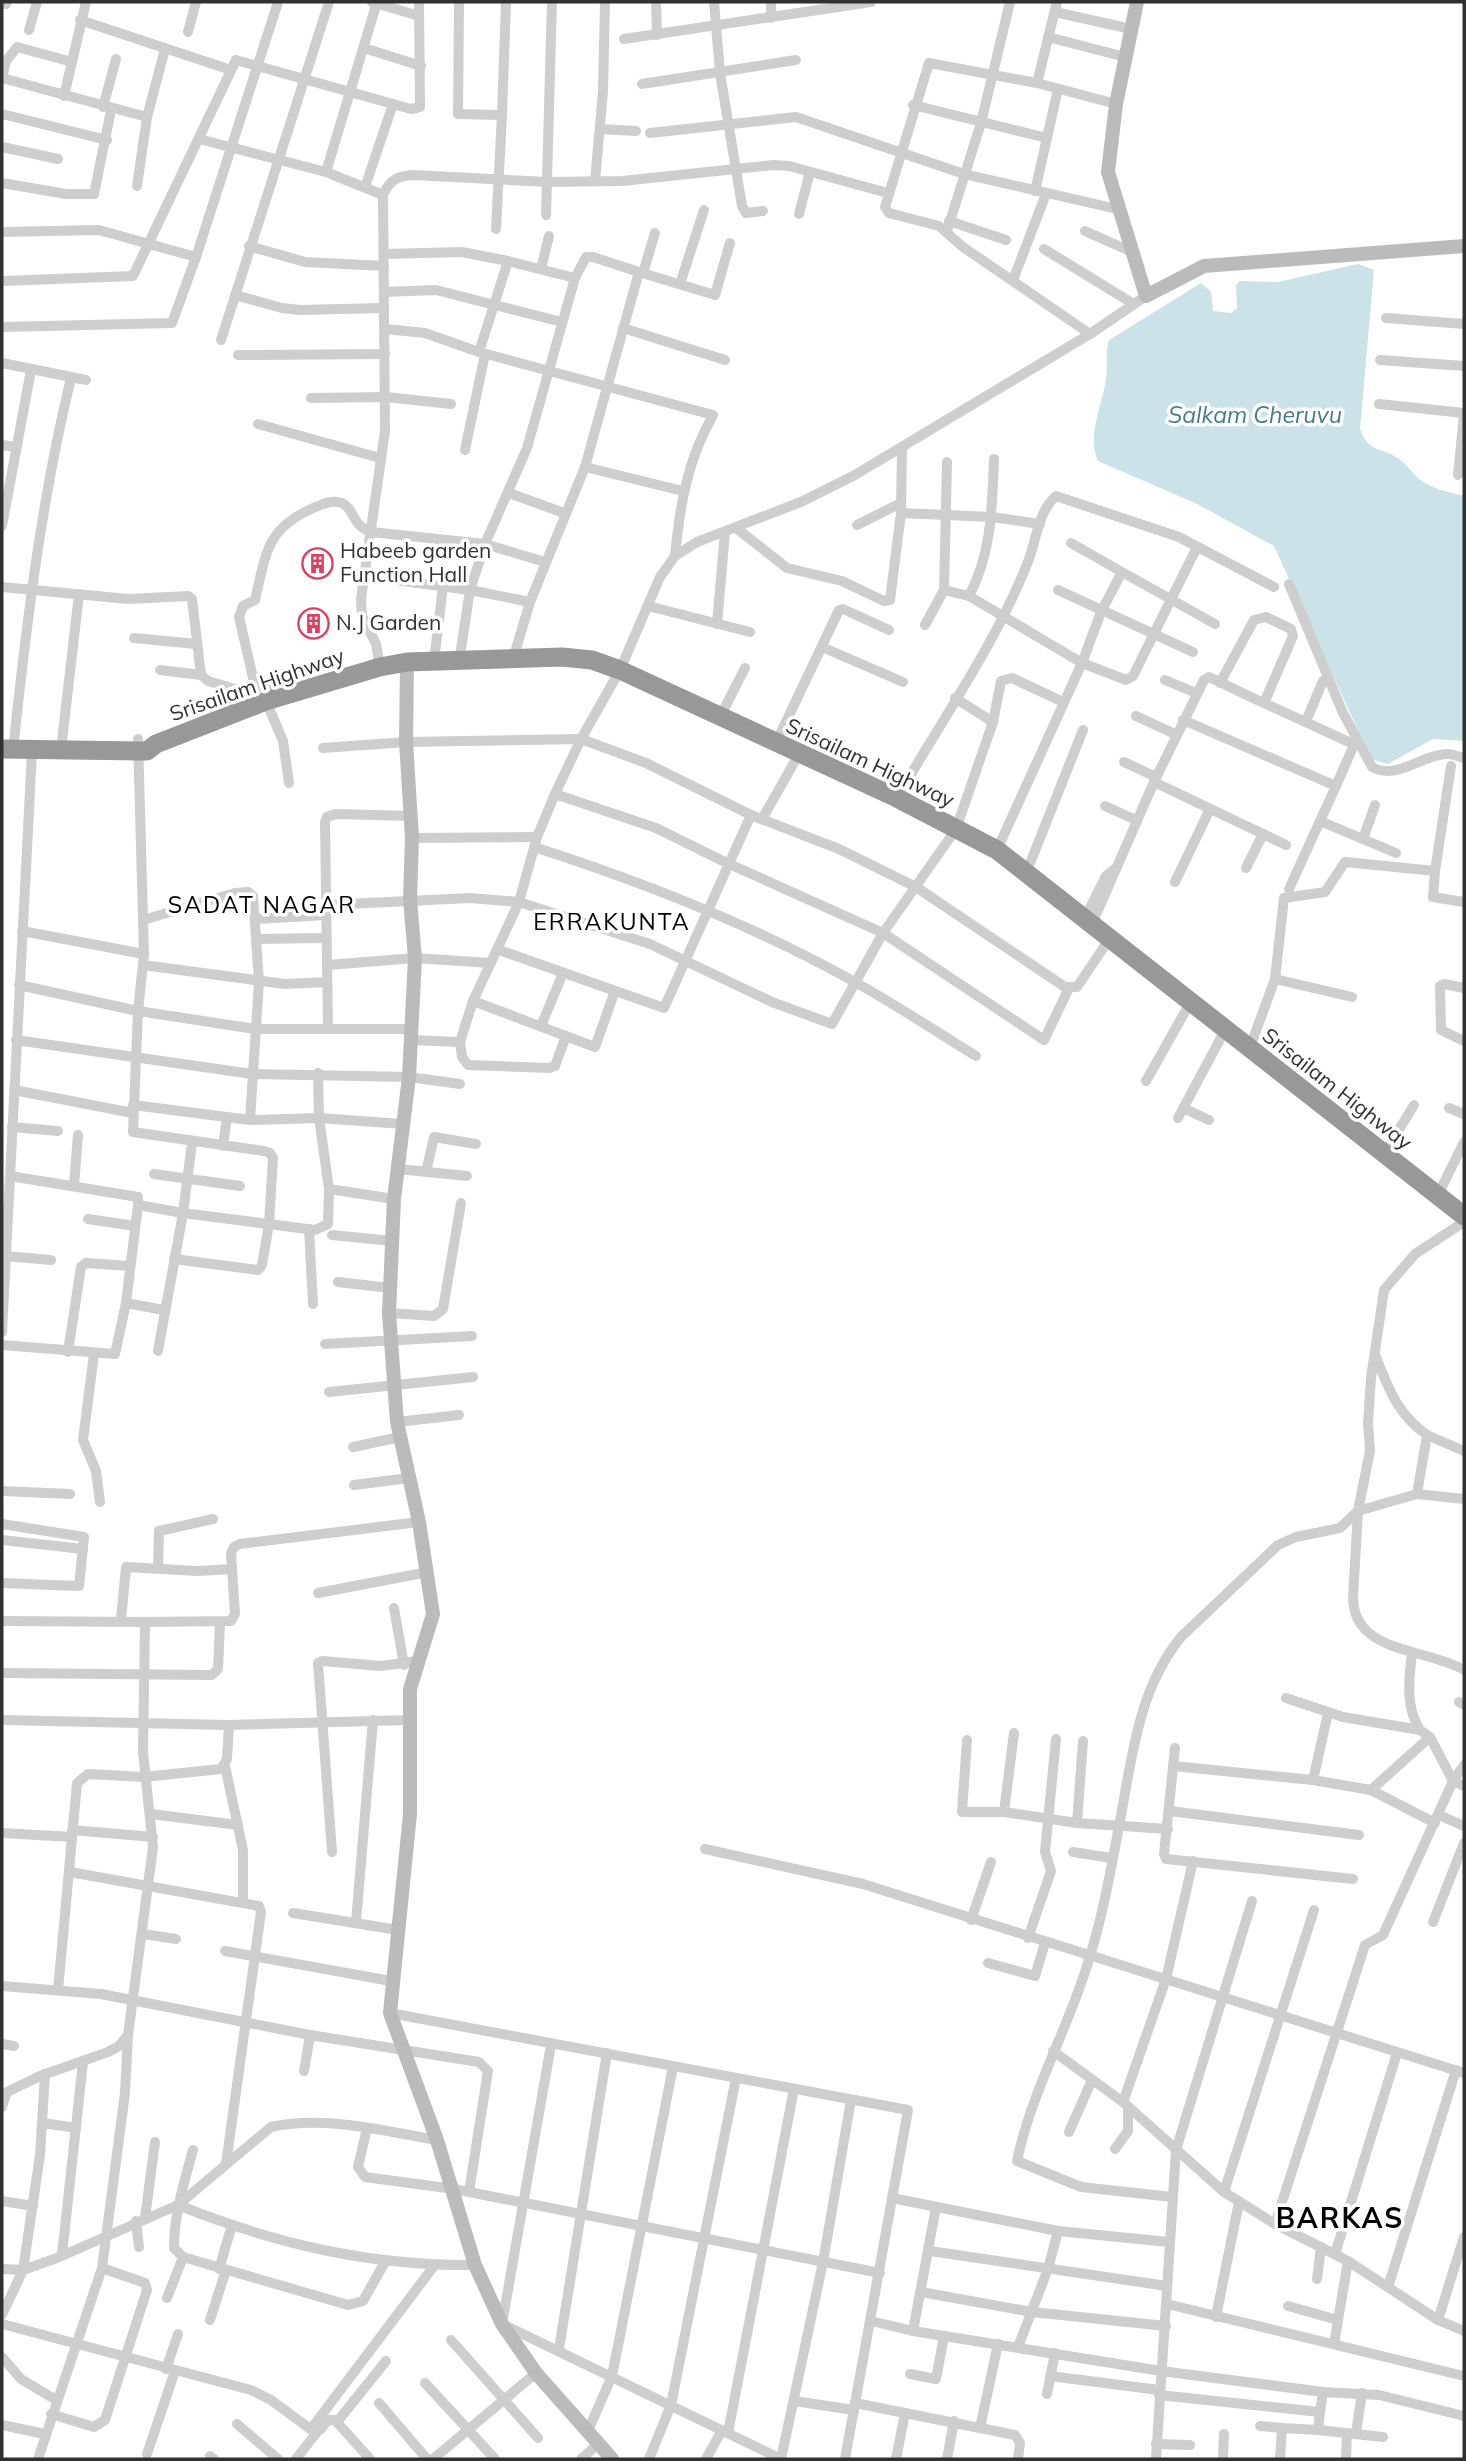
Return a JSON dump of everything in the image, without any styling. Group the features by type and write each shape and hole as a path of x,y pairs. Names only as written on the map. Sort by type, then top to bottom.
{"highway":[{"name":"Srisailam Highway","path":"6,744 32,752 144,745 265,702 380,667 407,662 562,657 592,660 620,670 897,798 996,850 1027,871 1249,1050 1464,1216"},
{"name":"Srisailam Highway","path":"6,744 62,741 144,745"}],"street":[{"path":"29,30 37,2"},
{"path":"64,96 86,2"},
{"path":"188,32 196,2"},
{"path":"2,327 172,323 234,146 278,2"},
{"path":"221,340 328,2"},
{"path":"326,172 376,2 419,16"},
{"path":"2,281 133,276 236,60 411,109 421,107 419,2"},
{"path":"459,2 458,114 502,116"},
{"path":"496,229 506,2"},
{"path":"546,215 552,2"},
{"path":"595,181 605,2"},
{"path":"656,2 657,35"},
{"path":"714,2 720,73 744,210 748,213 763,211"},
{"path":"771,2 771,18"},
{"path":"624,39 771,18 829,4 871,2"},
{"path":"1010,2 990,76 981,123 948,226 952,240 1090,334"},
{"path":"1137,2 1116,104 1108,172 1117,209 1146,296"},
{"path":"1037,83 1056,7 1131,29"},
{"path":"80,20 231,70"},
{"path":"1048,37 1125,57"},
{"path":"72,62 17,47 10,52 2,78 146,117"},
{"path":"364,48 421,66"},
{"path":"137,186 146,117 165,49"},
{"path":"2,183 66,194 94,194 107,140 107,108 116,59"},
{"path":"642,84 796,60"},
{"path":"1006,240 887,211 888,193 913,105 929,63 1037,83 1116,104"},
{"path":"1013,280 1040,192 1047,138 1058,89"},
{"path":"365,187 393,104"},
{"path":"913,105 1047,138"},
{"path":"2,114 107,140"},
{"path":"650,132 796,117 964,174 1117,209"},
{"path":"600,129 636,131"},
{"path":"199,139 326,172 383,195"},
{"path":"2,147 58,159"},
{"path":"380,667 376,644 362,616 386,397 383,195 387,185 398,176 548,182 595,181 789,166 888,193"},
{"path":"799,214 810,172"},
{"path":"680,284 704,210"},
{"path":"2,232 99,230 147,246 197,257"},
{"path":"1085,231 1130,251"},
{"path":"513,659 545,562 585,467 623,328 655,233"},
{"path":"541,269 549,236"},
{"path":"459,662 470,590 485,544 527,448 575,278 586,257 715,295 730,243"},
{"path":"250,246 305,262 384,266"},
{"path":"566,1036 555,1066 549,1068 468,1065 464,1063 460,1042 473,1001 519,902 536,842 555,793 580,739 620,670 660,577 675,556 697,542 801,502 855,475 1090,334 1132,303 1203,266 1464,246"},
{"path":"1044,249 1132,303"},
{"path":"384,254 461,252 575,278"},
{"path":"465,450 482,353 508,261"},
{"path":"384,292 436,290 562,322"},
{"path":"235,295 300,310 384,308"},
{"path":"1386,318 1464,324"},
{"path":"623,328 725,360"},
{"path":"384,329 425,333 482,353 713,415 693,454 682,491 675,556"},
{"path":"238,355 385,354"},
{"path":"1380,360 1464,366"},
{"path":"2,363 86,380"},
{"path":"2,526 32,370"},
{"path":"6,744 55,442 71,378"},
{"path":"310,398 386,397 452,404"},
{"path":"1379,404 1464,414 1458,475"},
{"path":"258,424 380,458"},
{"path":"2,444 16,447"},
{"path":"730,530 787,568 842,581 884,601 892,596 901,508 902,447"},
{"path":"970,596 983,569 992,517 995,459"},
{"path":"925,625 944,590 947,462"},
{"path":"585,467 682,491"},
{"path":"509,493 564,513"},
{"path":"897,798 1003,615 1052,499 1060,495 1179,537 1273,587"},
{"path":"265,702 271,687 258,687 254,682 239,617 243,606 255,600 271,540 293,517 325,503 346,505 354,522 371,532 485,544 545,562"},
{"path":"857,525 901,508 946,516 992,517 1040,524"},
{"path":"717,624 730,530"},
{"path":"1071,543 1215,624"},
{"path":"944,590 970,596 1082,663 1123,680 1130,679 1197,547"},
{"path":"996,850 1082,663 1101,612 1122,572"},
{"path":"395,580 470,590 530,602"},
{"path":"1289,584 1343,713 1372,767 1381,772 1447,754 1464,758"},
{"path":"434,661 443,586"},
{"path":"2,587 128,598 188,596 192,599 201,675"},
{"path":"1058,590 1193,652"},
{"path":"62,741 79,594"},
{"path":"648,606 750,632"},
{"path":"776,743 837,613 843,609 890,630"},
{"path":"1220,683 1254,620 1266,617 1285,625 1291,629 1293,636 1264,703"},
{"path":"134,638 196,644"},
{"path":"822,647 903,682"},
{"path":"407,662 406,742 412,838 410,900 415,958 410,1077 394,1199 389,1313 397,1422 419,1522 433,1614 411,1663"},
{"path":"720,717 745,668"},
{"path":"160,670 201,675 208,681 265,702 282,741 289,783"},
{"path":"257,919 410,900 470,898 519,902 650,944 772,1002 830,1024 836,1021 883,933 956,829 993,722 1003,678 1016,679 1063,702"},
{"path":"1088,921 1183,719 1206,678 1351,743 1353,747 1289,888"},
{"path":"1165,680 1196,693"},
{"path":"1306,722 1323,681"},
{"path":"955,698 993,722"},
{"path":"1136,716 1177,735"},
{"path":"1183,719 1336,786"},
{"path":"1027,871 1083,730"},
{"path":"323,748 406,742 580,739 646,762 751,815 839,849 916,887 1069,988 1077,987 1110,938"},
{"path":"144,745 144,959 138,1011 132,1128 136,1134 270,1153 273,1158 269,1224 258,1270 174,1259"},
{"path":"2,1332 7,1140 12,1128 32,752"},
{"path":"762,819 799,754"},
{"path":"1124,762 1286,845"},
{"path":"1451,766 1433,897 1464,902"},
{"path":"555,793 656,828 883,933 1044,1040 1069,988"},
{"path":"1363,839 1375,805"},
{"path":"1105,806 1136,820"},
{"path":"1175,882 1210,808"},
{"path":"328,1028 327,817 335,814 410,816"},
{"path":"499,950 664,1008 727,863 751,815"},
{"path":"1320,821 1396,853"},
{"path":"1246,868 1263,834"},
{"path":"412,838 536,842 637,880 855,981 976,1056"},
{"path":"1249,1050 1275,979 1284,898 1325,892 1345,862 1435,871"},
{"path":"143,920 242,891 253,895 257,919 259,981 250,1120"},
{"path":"22,932 259,981 294,984 327,982"},
{"path":"257,939 326,938"},
{"path":"328,965 415,958 491,963"},
{"path":"541,1027 563,973"},
{"path":"1275,979 1352,996"},
{"path":"1464,988 1444,984 1440,986 1441,1030 1464,1041"},
{"path":"19,985 138,1011 255,1029 328,1028 460,1042"},
{"path":"473,1001 591,1047 598,1044 615,991"},
{"path":"1146,1081 1190,1003"},
{"path":"1209,1120 1181,1113 1225,1030"},
{"path":"16,1040 135,1060 252,1074 318,1073 410,1077 460,1084"},
{"path":"2,1064 15,1065"},
{"path":"138,1205 323,1229 328,1224 329,1189 319,1118 318,1073"},
{"path":"14,1090 133,1109 250,1120 319,1118 403,1124"},
{"path":"1384,1154 1415,1105"},
{"path":"1450,1108 1464,1114"},
{"path":"223,1146 227,1117"},
{"path":"12,1128 58,1131"},
{"path":"74,1186 78,1135"},
{"path":"426,1172 434,1138 476,1144"},
{"path":"1438,1195 1464,1142"},
{"path":"158,1351 184,1213 192,1143"},
{"path":"398,1169 467,1176"},
{"path":"154,1174 240,1186"},
{"path":"2,1345 109,1355 118,1349 138,1205 138,1197 74,1186 7,1179"},
{"path":"329,1189 394,1199"},
{"path":"389,1313 433,1316 443,1309 461,1203"},
{"path":"88,1219 135,1227"},
{"path":"1464,1222 1415,1254 1384,1290 1368,1423 1370,1451 1358,1511 1353,1597 1356,1620 1362,1629 1383,1642 1464,1670"},
{"path":"309,1229 313,1304"},
{"path":"332,1235 392,1241"},
{"path":"4,1262 51,1260"},
{"path":"68,1352 81,1267 86,1263 130,1266"},
{"path":"338,1282 390,1289"},
{"path":"126,1303 164,1310"},
{"path":"325,1344 471,1336"},
{"path":"94,1354 83,1440 96,1471 100,1502"},
{"path":"1375,1354 1394,1403 1411,1424 1427,1435 1464,1451"},
{"path":"330,1392 472,1377"},
{"path":"397,1422 459,1415"},
{"path":"1417,1494 1427,1435"},
{"path":"353,1447 400,1437"},
{"path":"354,1485 409,1478"},
{"path":"2,1491 70,1494"},
{"path":"1172,2197 1081,2187 1017,2161 1025,2126 1090,1956 1146,1696 1168,1652 1278,1545 1296,1536 1340,1528 1358,1511 1417,1494 1464,1499"},
{"path":"158,1567 159,1531 213,1518"},
{"path":"2,1621 230,1621 235,1614 231,1553 234,1547 240,1544 419,1522"},
{"path":"2,1524 84,1536 79,1586 2,1583"},
{"path":"2,1540 83,1549"},
{"path":"121,1620 126,1567 198,1571 232,1569"},
{"path":"318,1593 428,1572"},
{"path":"394,1608 411,1663 410,1814 391,1982 390,2013 454,2189 475,2265 502,2324 536,2373 612,2459"},
{"path":"38,2459 102,2268 125,2094 128,2035 143,1934 153,1837 144,1776 145,1622"},
{"path":"2,1673 216,1673 220,1622"},
{"path":"1412,1653 1409,1694 1415,1722 1420,1730 1430,1737 1459,1783"},
{"path":"332,1852 318,1663 411,1663"},
{"path":"1286,1698 1328,1713 1420,1730"},
{"path":"1314,1780 1328,1713"},
{"path":"2,1720 229,1725 410,1720"},
{"path":"356,1922 373,1720"},
{"path":"229,1725 225,1766 238,1825 244,1874 243,1901"},
{"path":"1004,1812 1014,1733"},
{"path":"1371,1790 1430,1737"},
{"path":"967,1740 962,1812 1004,1812 1077,1823 1168,1829"},
{"path":"1028,1938 1051,1871 1045,1856 1056,1740"},
{"path":"1077,1823 1083,1741"},
{"path":"1175,1748 1164,1857 1353,1879"},
{"path":"1275,2224 1366,1945 1383,1935 1437,1819 1459,1783 1464,1765"},
{"path":"58,1990 70,1872 74,1796 80,1778 88,1774 144,1776 214,1770 225,1766"},
{"path":"1173,1766 1314,1780 1371,1790 1437,1819 1464,1825"},
{"path":"1170,1811 1359,1835"},
{"path":"151,1814 238,1825"},
{"path":"2,1833 153,1837"},
{"path":"1433,1922 1464,1843"},
{"path":"705,1849 863,1884 1028,1938 1460,2071 1388,2287"},
{"path":"1073,1852 1112,1858"},
{"path":"1115,2149 1128,2131 1126,2104 1166,1979 1193,1861"},
{"path":"971,1920 991,1862"},
{"path":"70,1872 259,1906 261,1912 248,2021 226,2164"},
{"path":"1156,2459 1176,2150 1252,1901"},
{"path":"1224,2192 1314,1910"},
{"path":"293,1913 398,1930"},
{"path":"143,1934 176,1939"},
{"path":"988,1963 1035,1976 1045,1943"},
{"path":"225,1951 391,1982"},
{"path":"2,1986 58,1990 480,2062 488,2067 469,2192"},
{"path":"390,2013 908,2110 845,2459"},
{"path":"2,2107 4,2091 119,2046 128,2035"},
{"path":"304,2071 310,2035"},
{"path":"2,2044 14,2046"},
{"path":"502,2324 551,2045"},
{"path":"1053,2051 1126,2104 1224,2192 1275,2224 1348,2261 1438,2320 1464,2331"},
{"path":"559,2349 607,2053"},
{"path":"1335,2254 1397,2053"},
{"path":"62,2255 83,2062"},
{"path":"581,2459 592,2439 612,2376 673,2067"},
{"path":"2,2315 23,2270 43,2123 45,2074"},
{"path":"649,2459 671,2405 736,2078"},
{"path":"1069,2132 1092,2080"},
{"path":"706,2459 724,2431 794,2089"},
{"path":"502,2324 559,2349 724,2431 770,2457 781,2459 823,2262 851,2100"},
{"path":"43,2123 76,2128"},
{"path":"2,2269 23,2270 178,2205 271,2127 288,2123 315,2124 437,2140"},
{"path":"367,2129 358,2167 361,2175 454,2189 880,2273"},
{"path":"139,2247 140,2220 155,2141"},
{"path":"192,2150 178,2205 174,2248 183,2257 318,2298 357,2305 363,2301 386,2260"},
{"path":"892,2198 1058,2231 1169,2242"},
{"path":"2,2201 33,2206"},
{"path":"1216,2317 1239,2202"},
{"path":"178,2205 232,2225 321,2252 434,2266 475,2265"},
{"path":"913,2331 930,2251 936,2207"},
{"path":"209,2320 232,2225"},
{"path":"1018,2347 1048,2269 1058,2231"},
{"path":"1438,2320 1464,2237"},
{"path":"1317,2279 1321,2247"},
{"path":"930,2251 1167,2286"},
{"path":"167,2298 183,2257"},
{"path":"1334,2344 1348,2261"},
{"path":"296,2459 314,2430 434,2266"},
{"path":"51,2414 93,2427 105,2420 147,2290 145,2283 102,2268"},
{"path":"921,2292 1032,2312 1166,2326"},
{"path":"1167,2304 1464,2376"},
{"path":"1288,2306 1338,2320"},
{"path":"871,2321 913,2331 1161,2371 1323,2392 1362,2393 1464,2416"},
{"path":"2,2324 251,2390 271,2400 314,2430"},
{"path":"147,2454 171,2370 178,2334"},
{"path":"911,2374 936,2379 944,2336"},
{"path":"451,2340 538,2438"},
{"path":"980,2428 998,2344"},
{"path":"1047,2394 1055,2353"},
{"path":"2,2357 21,2379 56,2400"},
{"path":"337,2422 386,2361"},
{"path":"433,2459 536,2373"},
{"path":"1050,2376 1159,2393 1320,2412"},
{"path":"425,2383 495,2459"},
{"path":"1318,2430 1323,2392"},
{"path":"1346,2459 1362,2393"},
{"path":"794,2400 905,2413 1015,2435 1020,2442 1018,2459"},
{"path":"379,2403 427,2459"},
{"path":"896,2459 905,2413"},
{"path":"314,2430 328,2420 337,2422 370,2459"},
{"path":"947,2459 954,2421"},
{"path":"237,2424 278,2459"},
{"path":"2,2425 45,2434"},
{"path":"1260,2426 1383,2437"},
{"path":"1280,2459 1282,2428"},
{"path":"1223,2459 1224,2434"},
{"path":"1156,2444 1190,2445"}],"water":[{"name":"Salkam Cheruvu","path":"1358,264 1374,270 1360,429 1371,446 1398,458 1422,481 1437,489 1464,496 1464,741 1433,739 1388,764 1371,759 1274,546 1197,504 1098,461 1094,441 1106,378 1109,340 1201,283 1211,292 1213,311 1231,313 1237,308 1236,285 1240,281 1278,282"}],"place":[{"name":"Habeeb garden Function Hall","path":"317,563"},
{"name":"N.J Garden","path":"313,623"}],"district":[{"name":"SADAT NAGAR","path":"262,905"},
{"name":"ERRAKUNTA","path":"612,922"},
{"name":"BARKAS","path":"1340,2218"}]}
